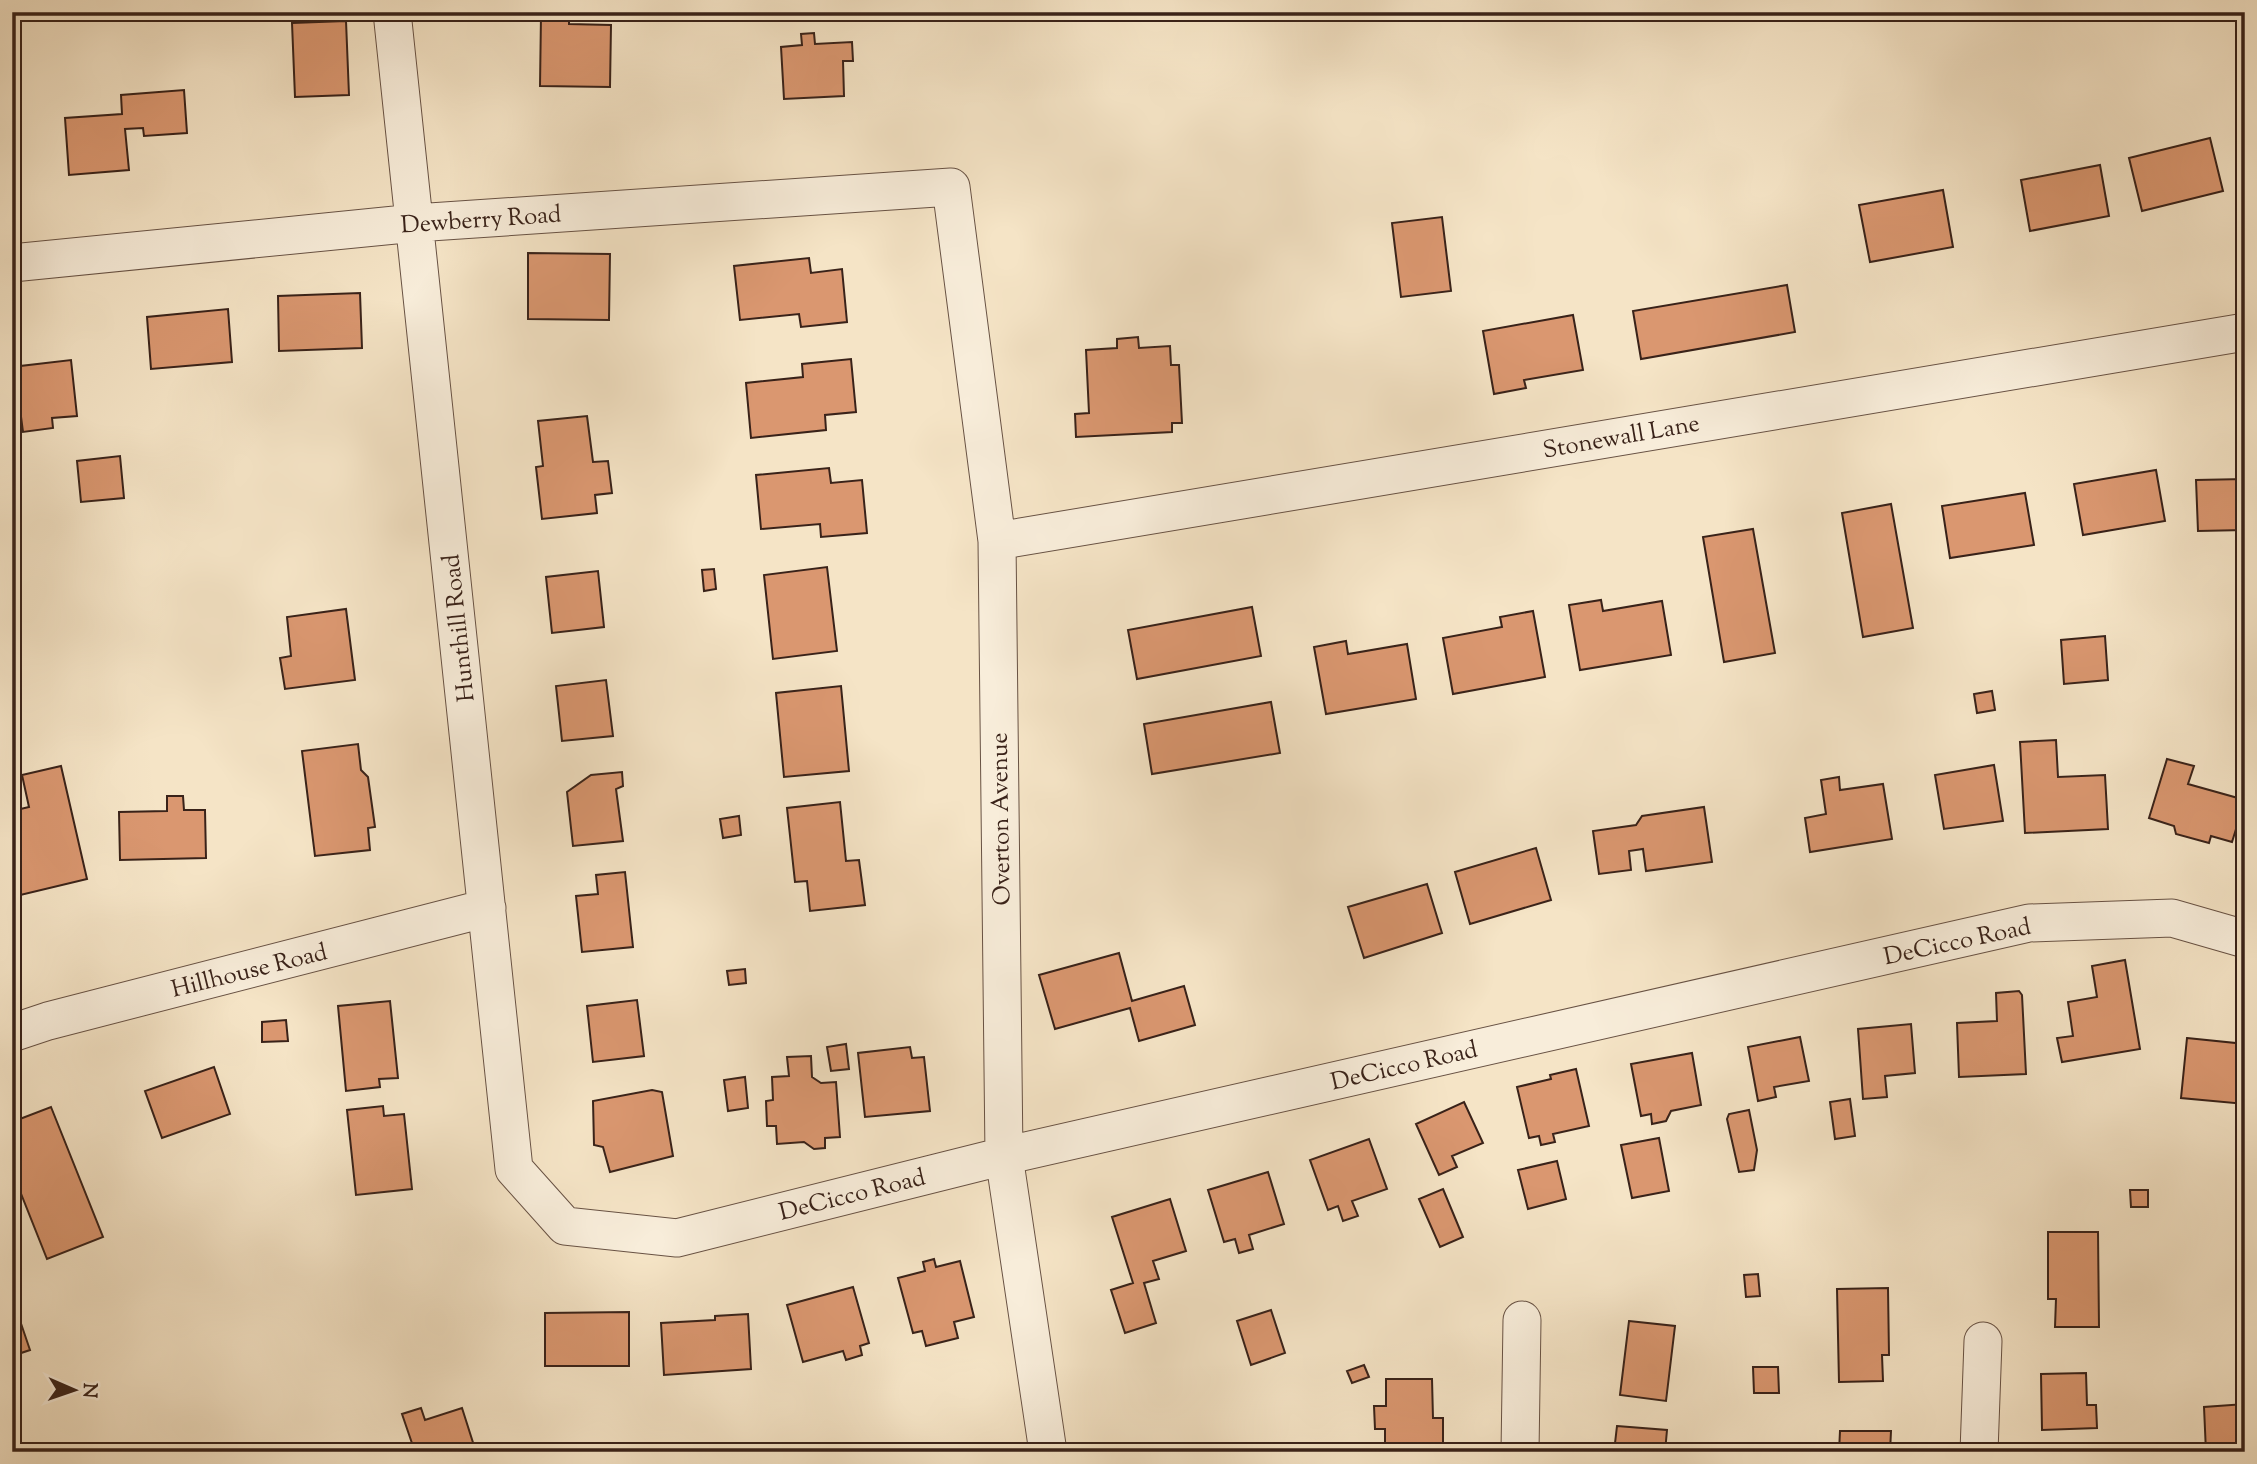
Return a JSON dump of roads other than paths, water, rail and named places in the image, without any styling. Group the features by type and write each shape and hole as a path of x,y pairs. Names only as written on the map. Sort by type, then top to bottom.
{"street":[{"name":"Hunthill Road","path":"393,12 514,1169 565,1226"},
{"name":"Dewberry Road","path":"12,262 415,223 951,187"},
{"name":"Overton Avenue","path":"951,187 997,541 1004,1156 1048,1452"},
{"name":"Stonewall Lane","path":"997,541 2245,331"},
{"name":"Hillhouse Road","path":"12,1033 487,908"},
{"name":"DeCicco Road","path":"565,1226 677,1238 1004,1156 2029,923 2172,918 2245,939"},
{"path":"1520,1452 1522,1320"},
{"path":"1979,1452 1983,1342"}]}
